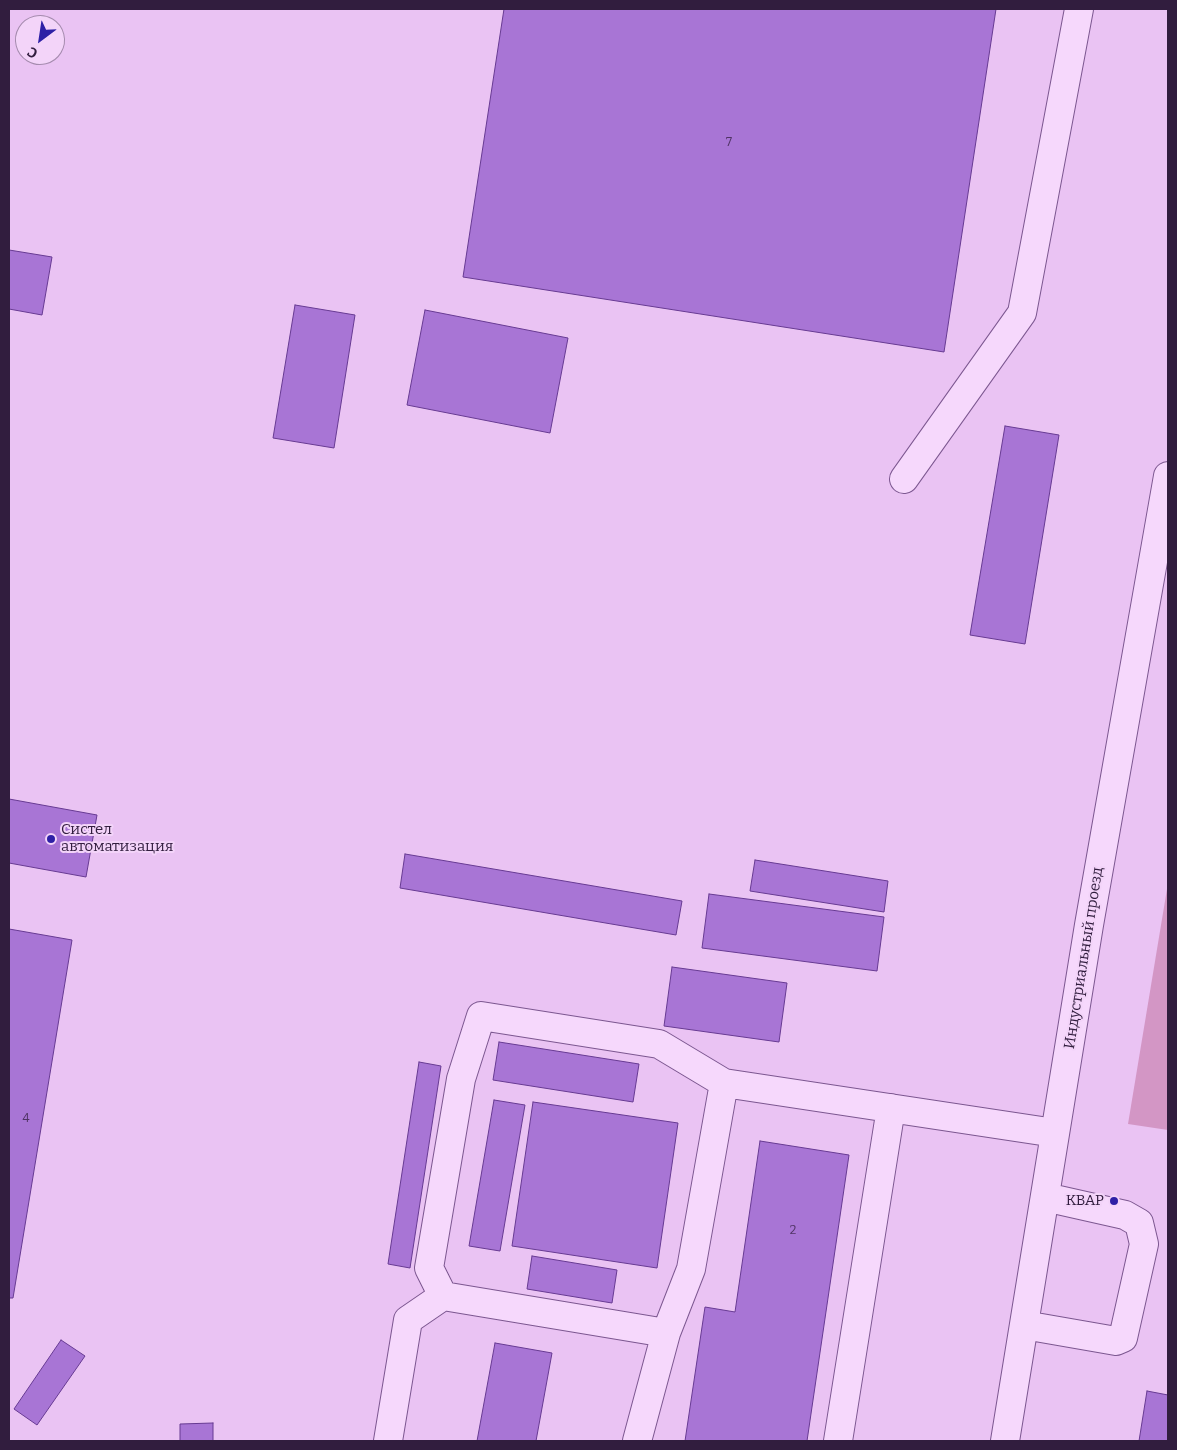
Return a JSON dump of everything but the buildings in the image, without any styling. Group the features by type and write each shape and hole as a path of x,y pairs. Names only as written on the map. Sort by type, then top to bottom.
{"street":[{"path":"904,479 1022,313 1079,9"},
{"name":"Индустриальный проезд","path":"1006,1441 1090,915 1168,476"},
{"path":"443,1296 429,1268 461,1080 481,1016 658,1044 724,1083 1055,1133"},
{"path":"637,1441 666,1332 691,1269 724,1083"},
{"path":"838,1441 892,1108"},
{"path":"1024,1325 1116,1341 1123,1338 1144,1244 1139,1223 1125,1215 1045,1197"},
{"path":"388,1441 408,1320 443,1296 666,1332"}],"shaded area":[{"path":"1168,883 1168,1130 1128,1124"}],"place":[{"name":"Систел автоматизация","path":"51,839"},
{"name":"КВАР","path":"1114,1201"}]}
